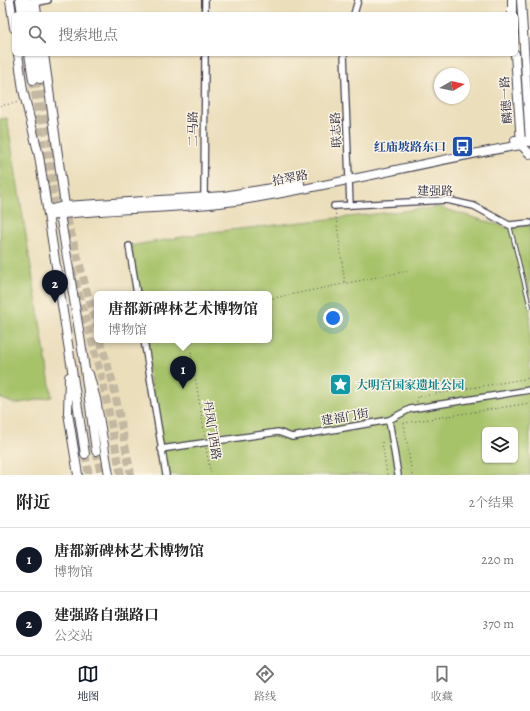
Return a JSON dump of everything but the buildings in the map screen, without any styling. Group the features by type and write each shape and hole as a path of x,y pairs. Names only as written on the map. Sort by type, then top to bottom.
{"main road":[{"path":"10,0 12,14"},
{"path":"20,0 22,12"},
{"path":"512,0 512,12"},
{"name":"麟德一路","path":"521,0 530,141"},
{"path":"30,12 32,1"},
{"path":"32,1 36,12"},
{"path":"18,56 26,101 39,156 85,454"},
{"path":"30,56 37,80 36,56"},
{"path":"44,56 65,206 60,214 83,355 96,451"},
{"name":"麟德一路","path":"515,56 521,142"},
{"name":"拾翠路","path":"48,213 60,214 204,201 349,176 530,141"},
{"path":"521,142 530,154"},
{"name":"拾翠路","path":"48,213 65,206 204,201"},
{"path":"83,355 96,398 110,475"},
{"path":"70,360 68,413 78,475"}],"street":[{"path":"32,1 48,0"},
{"path":"205,0 205,12"},
{"path":"355,12 358,0"},
{"name":"二马路","path":"204,201 205,56"},
{"name":"联志路","path":"344,56 350,205"},
{"name":"建强路","path":"334,206 447,200 474,206 509,224 530,223"},
{"path":"129,246 136,291"},
{"path":"144,343 166,475"},
{"name":"建福门街","path":"161,449 278,432 292,438 389,420 410,409 530,390"},
{"path":"389,420 398,475"}],"lane":[{"path":"509,224 530,307"}],"path":[{"path":"0,106 26,101"},
{"path":"334,206 345,284"},
{"path":"272,298 406,272"},
{"name":"丹凤门西路","path":"189,343 211,475"},
{"path":"418,408 417,398 530,378"},
{"path":"412,475 404,424 530,402"},
{"path":"382,442 387,475"}],"green space":[{"path":"7,118 52,397 15,404 0,398 0,119"},
{"name":"大明宫国家遗址公园","path":"438,207 509,228 530,224 530,475 165,475 144,343 272,343 272,291 136,291 129,246 212,232"}],"tunnel":[{"path":"40,79 58,182"},
{"path":"33,80 43,146 58,213"},
{"path":"64,207 94,317"},
{"path":"72,269 103,383 121,475"},
{"path":"101,343 113,383 131,475"},
{"path":"96,451 101,475"},
{"path":"85,454 89,475"}],"place":[{"name":"红庙坡路东口","path":"462,147"},
{"name":"建强路自强路口","path":"55,303"},
{"name":"大明宫国家遗址公园","path":"340,385"},
{"name":"唐都新碑林艺术博物馆","path":"183,389"}]}
